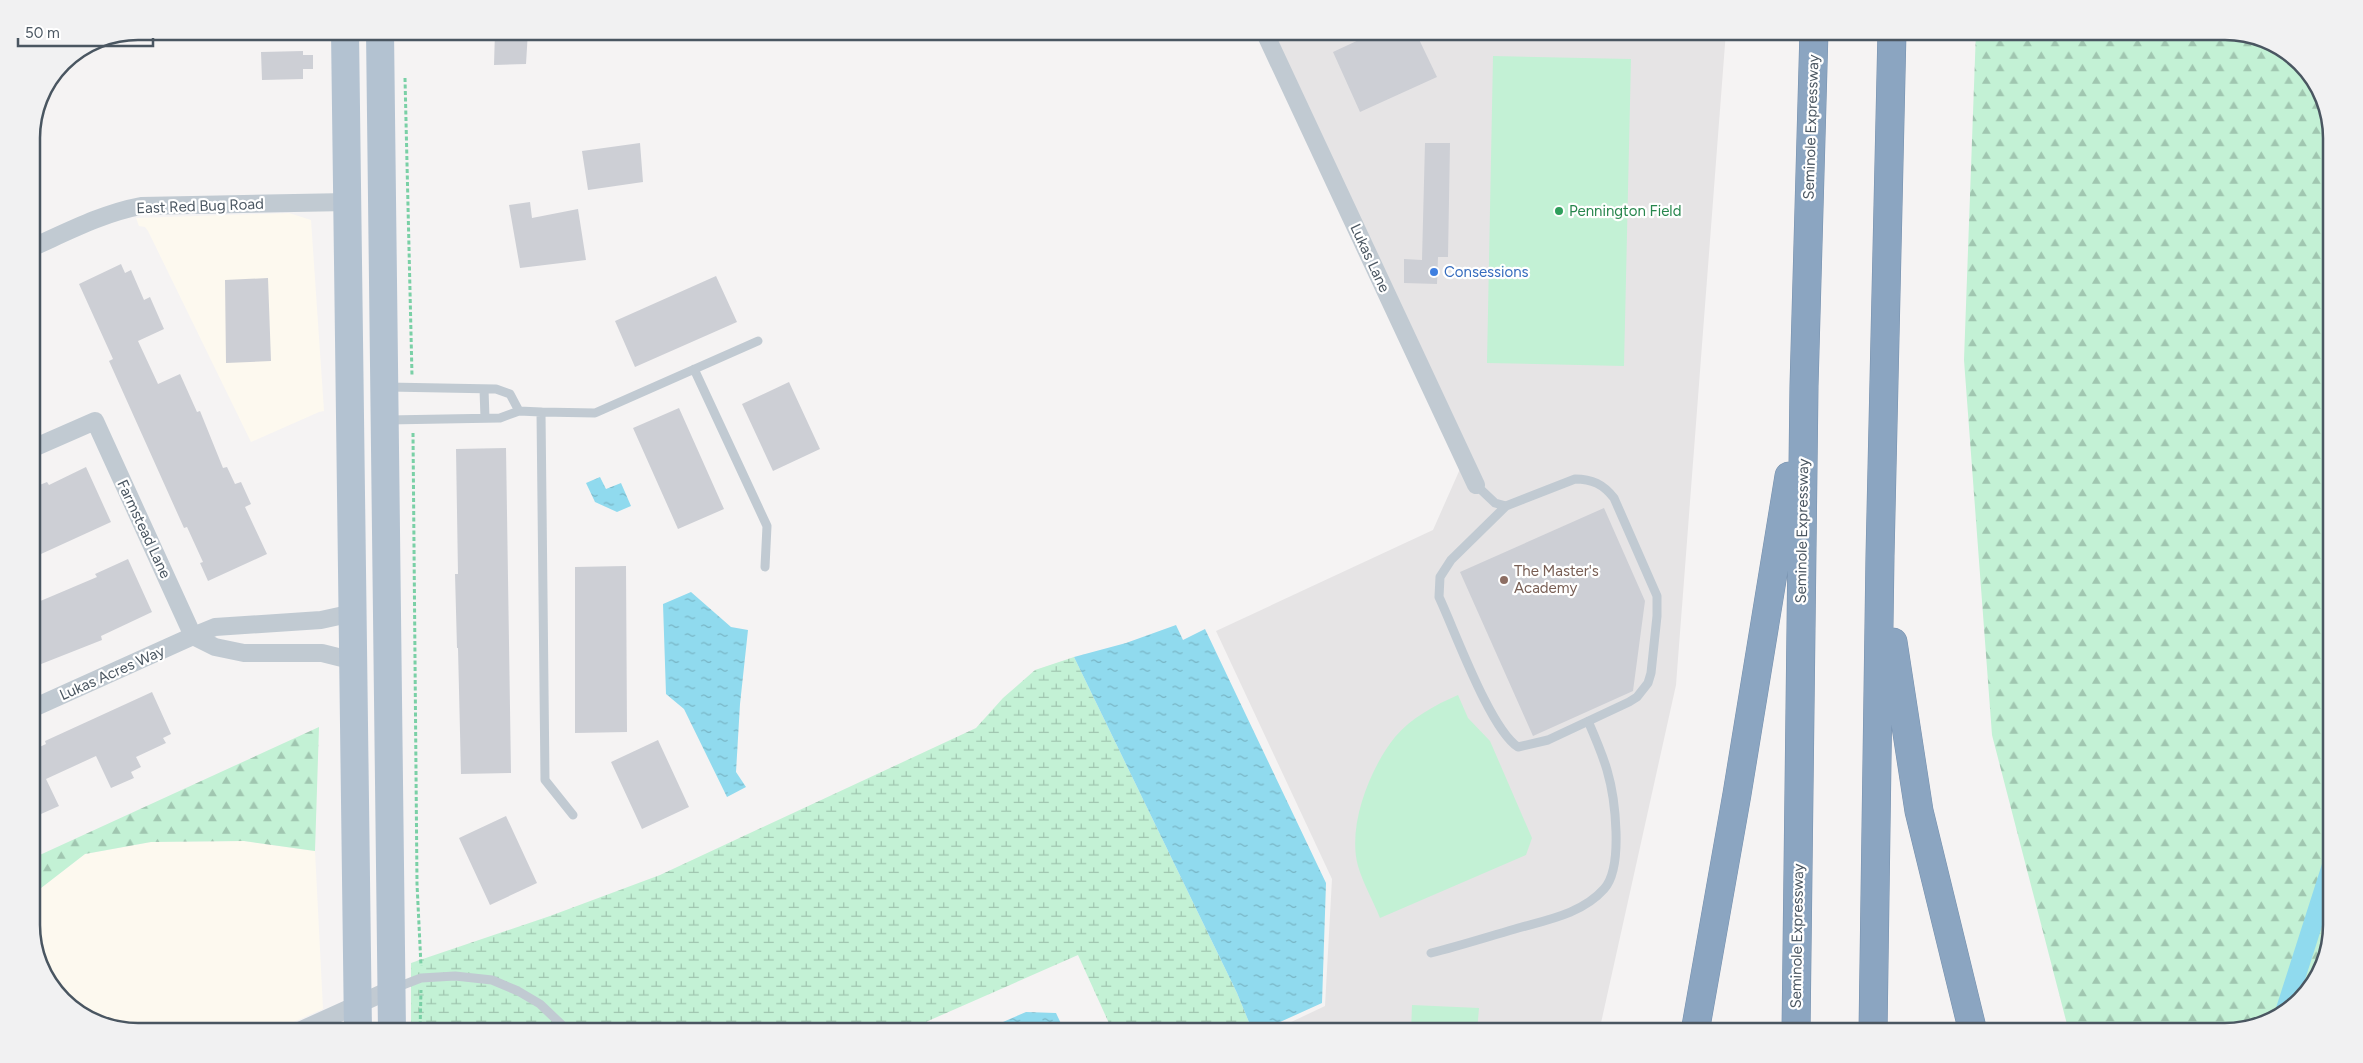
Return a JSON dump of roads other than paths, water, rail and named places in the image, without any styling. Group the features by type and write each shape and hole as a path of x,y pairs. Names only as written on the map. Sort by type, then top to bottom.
{"highway":[{"name":"Seminole Expressway","path":"1796,1023 1804,386 1814,40"},
{"path":"1873,1023 1880,556 1892,40"},
{"path":"1697,1023 1737,794 1804,386"},
{"path":"1880,556 1919,811 1971,1023"}],"main road":[{"path":"345,40 358,1019"},
{"path":"380,40 392,1023"},
{"path":"349,340 368,395 385,420"}],"street":[{"name":"Lukas Lane","path":"1268,40 1476,485"},
{"name":"East Red Bug Road","path":"40,244 98,219 141,206 348,202"},
{"name":"Farmstead Lane","path":"40,445 94,421 193,636"},
{"name":"Lukas Acres Way","path":"40,705 214,627 320,620 353,613"},
{"path":"253,624 254,653"},
{"path":"193,636 215,648 254,653 322,653 354,661"},
{"path":"339,1023 358,1019 392,989"}],"lane":[{"path":"385,420 500,418 519,411 595,413 758,341"},
{"path":"694,369 767,526 765,567"},
{"path":"384,387 496,389 510,394 519,411"},
{"path":"484,389 485,418"},
{"path":"541,412 546,780 573,815"},
{"path":"1575,479 1587,479 1599,484 1614,498 1657,596 1657,616 1648,684 1637,697 1629,702 1588,721 1540,742 1523,747 1514,744 1489,709 1439,597 1440,577 1451,560 1506,506 1575,479"},
{"path":"1476,485 1495,503 1506,506"},
{"path":"1431,953 1552,919 1574,910 1594,898 1605,888 1613,869 1615,840 1614,807 1608,772 1588,721"},
{"path":"392,989 421,978 455,976 492,980 518,991 540,1004 560,1023"}],"water":[{"path":"600,477 606,489 621,483 631,506 617,512 595,502 586,483"},
{"path":"691,592 731,627 748,630 740,704 736,772 746,787 727,797 684,709 666,694 663,604"},
{"path":"1176,625 1183,640 1205,629 1326,883 1322,1003 1278,1023 1249,1023 1237,993 1074,657 1126,643"},
{"path":"1026,1012 1056,1013 1061,1023 1001,1023"}],"waterway":[{"path":"2289,999 2323,892"}],"place":[{"name":"Pennington Field","path":"1559,211"},
{"name":"Consessions","path":"1434,272"},
{"name":"The Master's Academy","path":"1504,580"}]}
